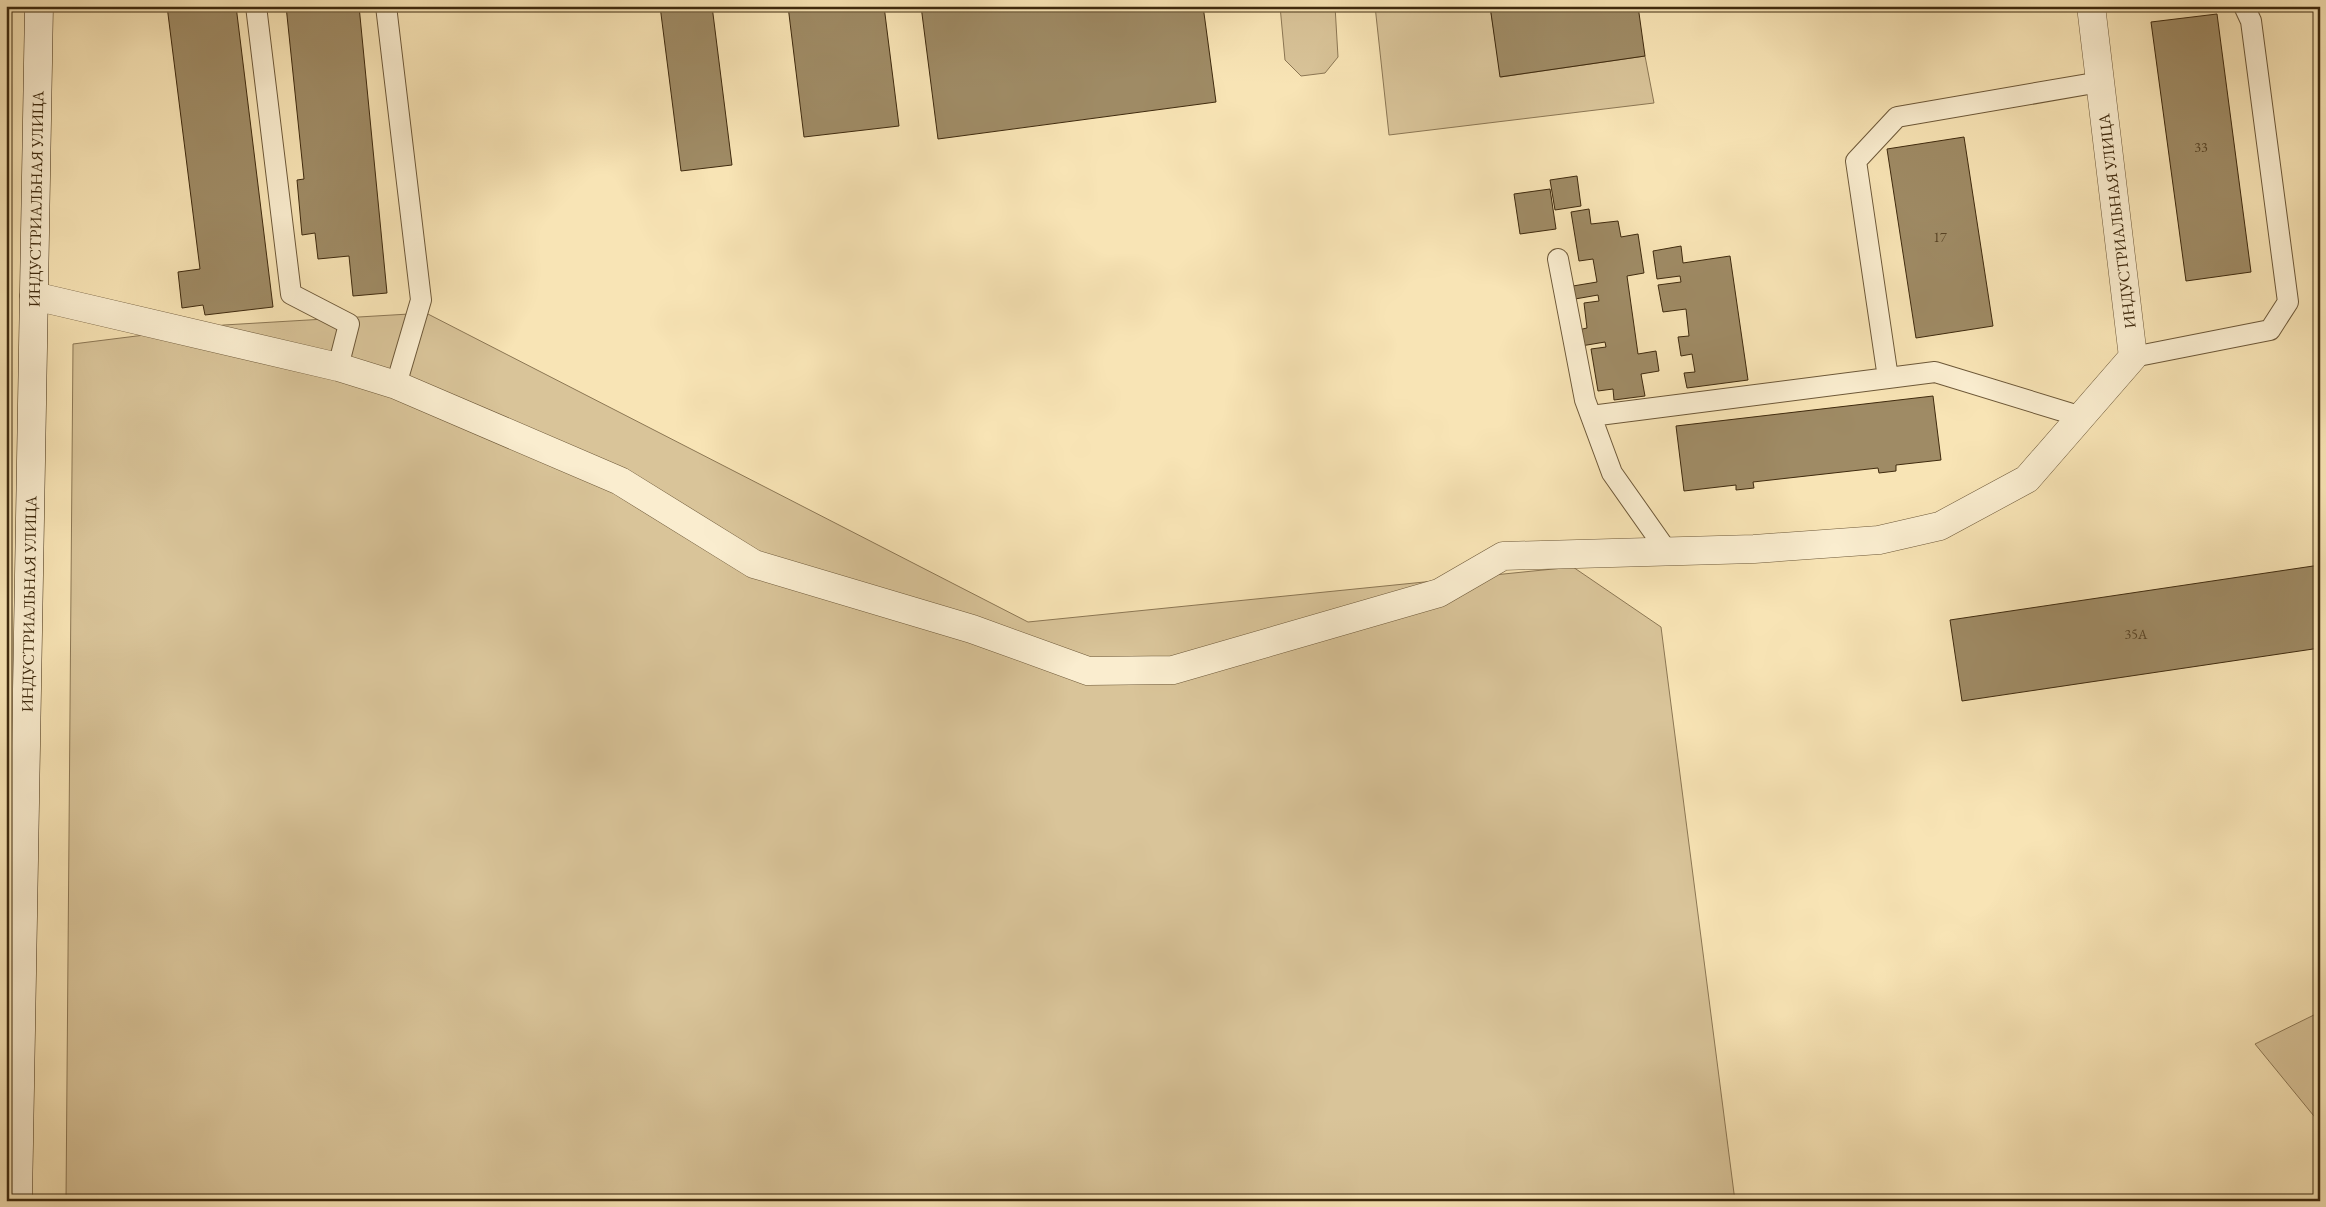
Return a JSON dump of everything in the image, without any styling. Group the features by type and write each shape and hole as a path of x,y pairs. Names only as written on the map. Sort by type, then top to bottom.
{"street":[{"name":"ИНДУСТРИАЛЬНАЯ УЛИЦА","path":"18,1201 39,6"},
{"name":"ИНДУСТРИАЛЬНАЯ УЛИЦА","path":"2091,6 2133,357"},
{"path":"34,296 338,367 396,385 620,481 754,564 972,629 1088,672 1173,670 1439,593 1503,556 1754,549 1878,540 1940,526 2027,479 2133,357"}],"lane":[{"path":"256,6 291,294 349,324 338,367"},
{"path":"386,6 421,300 396,385"},
{"path":"2133,357 2270,330 2288,302 2251,21 2244,6"},
{"path":"1888,378 1856,161 1897,117 2100,82"},
{"path":"1558,258 1585,400 1612,473 1667,551"},
{"path":"1591,416 1935,372 2082,417"}],"shaded area":[{"path":"1280,6 1335,6 1338,57 1325,73 1301,76 1285,60"},
{"path":"1375,6 1490,6 1501,77 1645,56 1654,103 1389,135"},
{"path":"426,313 1028,622 1573,567 1661,627 1735,1201 66,1201 73,344 224,325"},
{"path":"2320,1012 2320,1121 2318,1121 2255,1044"}],"building":[{"path":"167,6 236,6 273,307 205,315 203,305 182,308 178,272 200,269"},
{"path":"286,6 359,6 387,293 353,296 349,256 318,259 315,233 302,235 297,180 304,179"},
{"path":"660,6 712,6 732,165 681,171"},
{"path":"788,6 884,6 899,126 804,137"},
{"path":"921,6 1203,6 1216,102 938,139"},
{"path":"1490,6 1638,6 1645,56 1500,77"},
{"path":"2217,14 2251,272 2186,281 2151,22"},
{"path":"1964,137 1993,326 1916,338 1887,149"},
{"path":"1577,176 1581,206 1555,210 1550,180"},
{"path":"1550,189 1556,229 1520,234 1514,194"},
{"path":"1589,209 1591,224 1618,221 1621,237 1638,234 1644,273 1627,276 1638,354 1656,351 1659,371 1641,374 1645,396 1614,400 1613,389 1598,391 1591,349 1606,347 1605,342 1581,346 1578,330 1587,328 1584,303 1599,301 1598,295 1575,299 1573,286 1597,282 1593,259 1579,261 1571,212"},
{"path":"1681,246 1683,263 1730,256 1748,380 1687,388 1684,373 1695,372 1692,354 1681,356 1678,337 1689,336 1686,309 1663,312 1658,285 1681,282 1680,276 1657,279 1653,251"},
{"path":"1933,396 1941,460 1896,465 1896,471 1879,473 1878,468 1753,482 1754,488 1736,490 1736,485 1684,491 1676,426"},
{"path":"2320,565 2320,648 1962,701 1950,620"}]}
